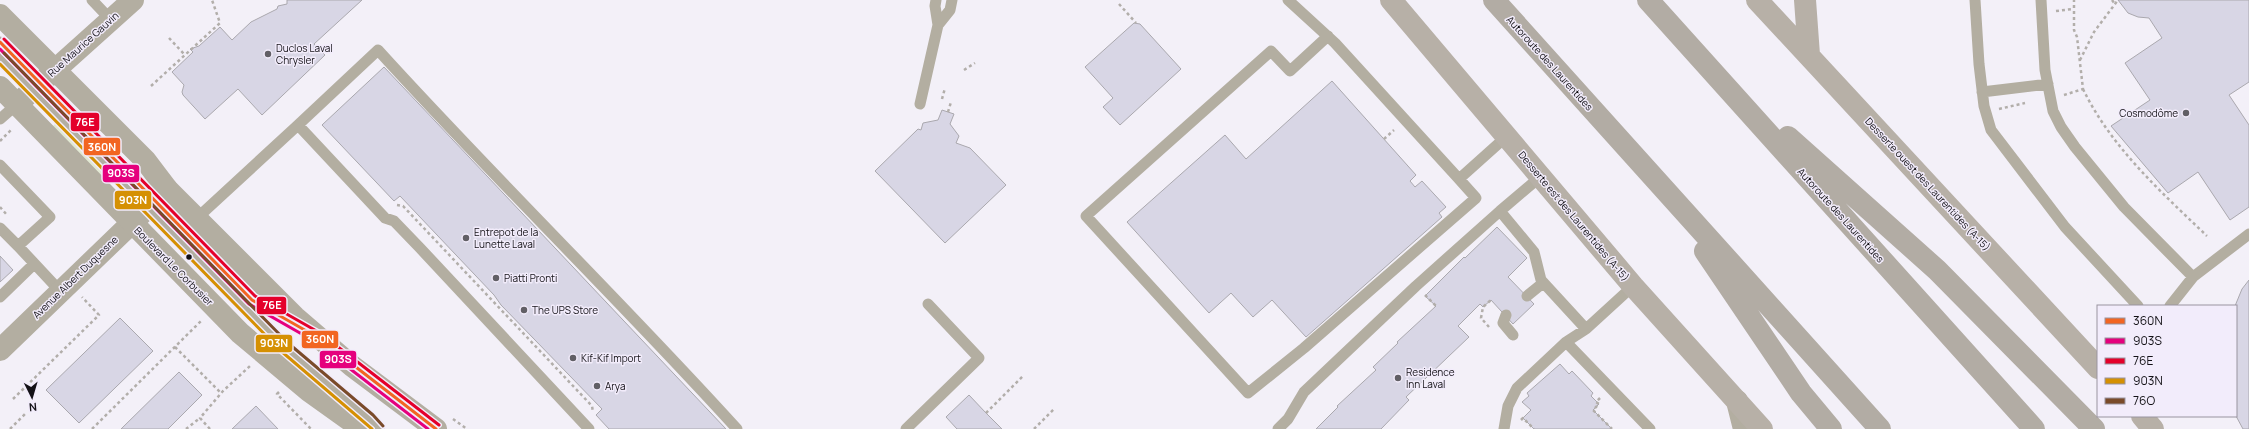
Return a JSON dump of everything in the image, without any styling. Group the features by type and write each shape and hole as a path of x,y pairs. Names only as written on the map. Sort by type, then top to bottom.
{"highway":[{"name":"Autoroute des Laurentides","path":"1494,0 1880,429"},
{"name":"Autoroute des Laurentides","path":"1648,0 2034,429"},
{"path":"1702,60 1937,270 2094,429"},
{"path":"1664,190 1801,392 1831,429"}],"main road":[{"name":"Desserte est des Laurentides (A-15)","path":"1391,0 1508,136 1540,177 1633,286 1762,429"},
{"name":"Desserte ouest des Laurentides (A-15)","path":"1757,0 2097,367"},
{"path":"1805,0 1809,55"},
{"path":"2143,417 2153,429"}],"street":[{"name":"Rue Maurice Gauvin","path":"16,115 42,81 133,0"},
{"path":"0,15 42,81 145,160 156,199 196,219 317,337 352,366 443,422"},
{"name":"Boulevard Le Corbusier","path":"0,87 16,115 131,223 258,349 309,391 362,429"},
{"name":"Avenue Albert Duquesne","path":"0,350 70,293 131,223 156,199"},
{"path":"1737,401 1744,429"}],"lane":[{"path":"92,0 111,20"},
{"path":"920,104 938,25 935,6 936,0"},
{"path":"938,25 950,10 952,0"},
{"path":"1288,0 1328,36 1476,198 1304,348 1248,393 1086,216 1272,52 1290,71 1328,36"},
{"path":"1975,0 1982,92 1987,120 1999,142 2065,227 2137,305"},
{"path":"2041,0 2042,44 2053,111 2075,147 2124,207 2193,277"},
{"path":"0,42 42,81 252,300 317,337"},
{"path":"196,219 378,50 422,99 638,322 737,429"},
{"path":"0,57 42,81"},
{"path":"1982,92 2048,84"},
{"path":"0,119 16,115"},
{"path":"298,125 385,218 394,221 420,248 590,429"},
{"path":"1460,179 1508,136"},
{"path":"0,165 50,217 18,246"},
{"path":"1278,429 1288,419 1304,392 1416,286 1540,177"},
{"path":"156,199 284,347 370,419 379,429"},
{"path":"1500,211 1534,252 1540,277 1543,282 1586,329"},
{"path":"0,228 34,264 70,293"},
{"path":"2171,305 2193,277 2249,234"},
{"path":"0,297 34,264"},
{"path":"1527,296 1543,282"},
{"path":"1504,429 1508,406 1517,388 1566,342 1586,329 1633,286"},
{"path":"906,429 979,358 928,304"},
{"path":"1506,315 1503,324 1513,335"},
{"path":"1566,342 1650,429"}],"path":[{"path":"151,86 220,23 212,0"},
{"path":"2074,0 2074,30 2080,60 2083,89 2100,119 2142,171 2207,236"},
{"path":"2112,0 2115,4"},
{"path":"2080,60 2094,32 2118,0"},
{"path":"1119,4 1136,24"},
{"path":"2058,10 2073,9"},
{"path":"169,38 184,55"},
{"path":"964,70 975,63"},
{"path":"942,99 945,88"},
{"path":"2059,96 2083,89"},
{"path":"1995,110 2032,101"},
{"path":"948,112 951,102"},
{"path":"0,141 16,115"},
{"path":"1421,291 1436,306"},
{"path":"13,399 99,315 70,293"},
{"path":"1491,300 1483,307 1481,318 1492,330"},
{"path":"92,429 204,318"},
{"path":"175,347 221,393"},
{"path":"186,429 200,418 221,393 252,364"},
{"path":"200,372 204,368"},
{"path":"986,413 1024,375"},
{"path":"283,389 277,394 311,429"},
{"path":"1596,391 1601,397 1596,402 1599,404 1593,410 1612,429"},
{"path":"1034,429 1055,408"},
{"path":"10,429 26,413"},
{"path":"200,418 210,429"},
{"path":"1523,418 1534,429"},
{"path":"443,422 467,429"}],"green space":[{"path":"56,123 113,180 108,185 51,128"}],"building":[{"path":"287,0 362,0 314,44 325,55 262,115 238,89 205,119 183,95 182,92 184,85 172,72 193,52 190,49 199,46 220,27 232,40 251,22 277,9 278,6 287,4"},
{"name":"Cosmodôme","path":"2118,0 2249,0 2249,82 2229,95 2249,125 2249,207 2230,220 2198,172 2168,193 2111,126 2150,100 2125,63 2162,38 2149,18 2138,17 2128,13"},
{"path":"1134,23 1140,24 1181,69 1120,125 1103,107 1113,98 1085,67"},
{"path":"384,67 726,429 609,429 596,415 602,409 501,305 494,295 400,196 394,201 322,125"},
{"path":"1332,81 1416,175 1410,181 1415,187 1422,181 1446,207 1439,213 1442,217 1306,337 1272,300 1253,317 1231,293 1209,313 1127,222 1225,135 1246,159"},
{"path":"942,110 954,114 950,124 959,136 956,143 970,148 1006,185 945,243 875,171 918,129 921,130 923,123 938,120"},
{"path":"1497,227 1527,258 1508,277 1534,304 1513,324 1491,300 1483,307 1480,304 1458,326 1469,337 1406,397 1409,400 1381,429 1316,429 1338,407 1337,406 1376,370 1373,367 1398,343 1397,342 1436,306 1425,296"},
{"path":"0,256 13,270 0,282"},
{"path":"2249,280 2249,429 2243,429 2237,417 2237,305 2235,305 2242,289"},
{"path":"120,318 153,351 79,423 46,390"},
{"path":"1560,364 1569,374 1572,371 1593,393 1591,396 1599,404 1593,410 1612,429 1534,429 1523,418 1531,410 1522,402 1529,396 1527,393"},
{"path":"179,372 202,395 168,429 121,429"},
{"path":"969,395 1002,429 957,429 946,417"},
{"path":"256,406 278,429 232,429"}],"transit line":[{"name":"76E","path":"4,39 255,296 320,333 439,425"},
{"name":"360N","path":"0,42 252,300 317,337 436,429"},
{"name":"903S","path":"0,49 249,304 314,341 428,429"},
{"name":"76O","path":"4,53 288,343 373,415 383,426"},
{"name":"903N","path":"0,64 281,351 372,429"}],"place":[{"name":"Duclos Laval Chrysler","path":"268,54"},
{"name":"Cosmodôme","path":"2186,113"},
{"name":"Entrepot de la Lunette Laval","path":"466,238"},
{"name":"Piatti Pronti","path":"496,278"},
{"name":"The UPS Store","path":"524,310"},
{"name":"Kif-Kif Import","path":"573,358"},
{"name":"Residence Inn Laval","path":"1398,378"},
{"name":"Arya","path":"597,386"}]}
